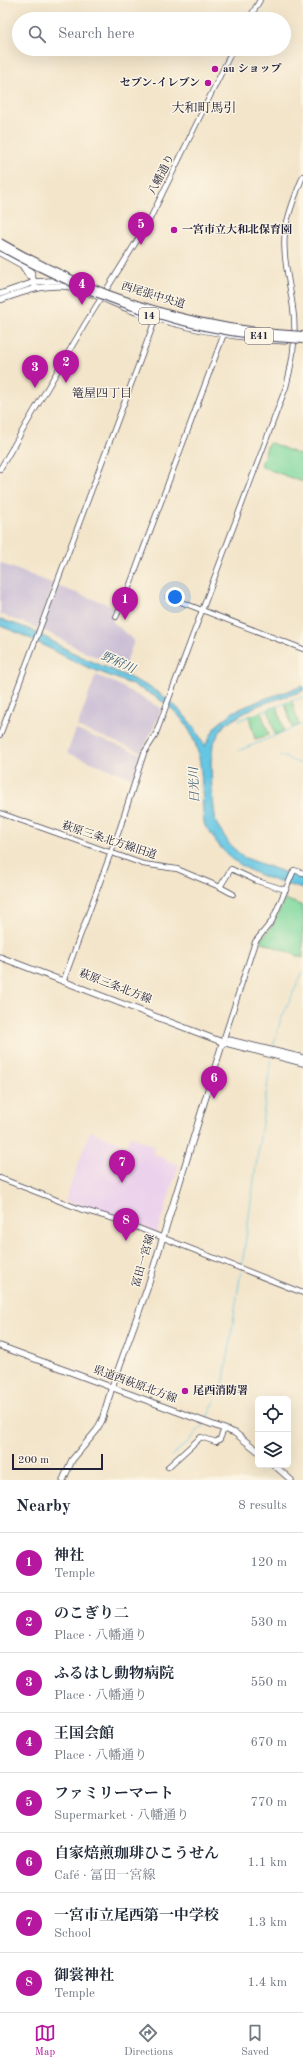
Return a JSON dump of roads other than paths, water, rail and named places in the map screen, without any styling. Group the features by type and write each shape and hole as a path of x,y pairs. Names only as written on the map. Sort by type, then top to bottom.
{"highway":[{"name":"E41","path":"0,242 76,280 147,308 222,327 303,334"},
{"name":"E41","path":"0,248 84,289 145,312 221,331 303,341"}],"main road":[{"path":"0,248 28,266 34,285"},
{"path":"0,252 24,266 34,285"},
{"name":"西尾張中央道","path":"0,294 34,285 71,281 106,290 159,309 227,325 303,334"},
{"name":"西尾張中央道","path":"0,300 34,285 68,286 156,318 224,334 294,342 303,341"},
{"name":"萩原三条北方線","path":"0,954 64,980"},
{"name":"萩原三条北方線","path":"0,957 223,1040"},
{"path":"223,1040 303,1058"},
{"path":"223,1040 303,1063"},
{"name":"冨田一宮線","path":"63,1480 72,1460 99,1426 147,1288 223,1040"},
{"name":"県道西萩原北方線","path":"0,1346 224,1429 244,1438 255,1448"},
{"path":"277,1468 291,1480"}],"street":[{"path":"254,12 260,0"},
{"name":"八幡通り","path":"0,468 39,400 153,212 230,56"},
{"path":"64,980 111,853 144,753 155,736 172,693 286,387 291,367 294,332 285,251 285,233 291,210 303,176"},
{"path":"0,735 159,309"},
{"path":"116,617 125,598 227,325"},
{"path":"168,597 303,648"},
{"name":"萩原三条北方線旧道","path":"0,813 143,864 177,869 220,887 232,894"},
{"path":"220,887 231,869 257,881 286,890"},
{"path":"223,1040 255,942 272,921 294,870 303,873"},
{"path":"0,1178 80,1209 118,1220 303,1293"},
{"path":"168,1467 201,1437 216,1442 220,1439 224,1429"}],"water":[{"path":"0,619 33,631 74,654 136,680 152,689 166,698 180,711 193,726 205,746 216,726 233,712 261,700 303,686 303,691 256,706 224,725 213,744 211,763 212,793 216,823 230,845 243,857 303,879 303,889 276,881 250,870 228,855 205,827 201,771 195,742 188,728 178,715 166,704 137,687 76,662 30,638 0,626"}],"waterway":[{"path":"239,720 303,697"},
{"path":"238,751 303,724"},
{"path":"280,755 303,765"},
{"path":"273,1047 281,1019 303,972"},
{"path":"242,1266 271,1059"},
{"path":"207,1418 224,1381 241,1271"},
{"path":"171,1456 187,1443 203,1425"}],"place":[{"name":"au ショップ","path":"215,69"},
{"name":"セブン-イレブン","path":"208,83"},
{"name":"一宮市立大和北保育園","path":"174,230"},
{"name":"ファミリーマート","path":"141,245"},
{"name":"王国会館","path":"82,305"},
{"name":"のこぎり二","path":"66,383"},
{"name":"ふるはし動物病院","path":"35,388"},
{"name":"神社","path":"125,620"},
{"name":"自家焙煎珈琲ひこうせん","path":"214,1099"},
{"name":"一宮市立尾西第一中学校","path":"122,1183"},
{"name":"御裳神社","path":"126,1241"},
{"name":"尾西消防署","path":"185,1391"}],"district":[{"name":"大和町馬引","path":"204,108"},
{"name":"篭屋四丁目","path":"102,394"}],"water label":[{"name":"野府川","path":"118,663"},
{"name":"日光川","path":"195,785"}]}
